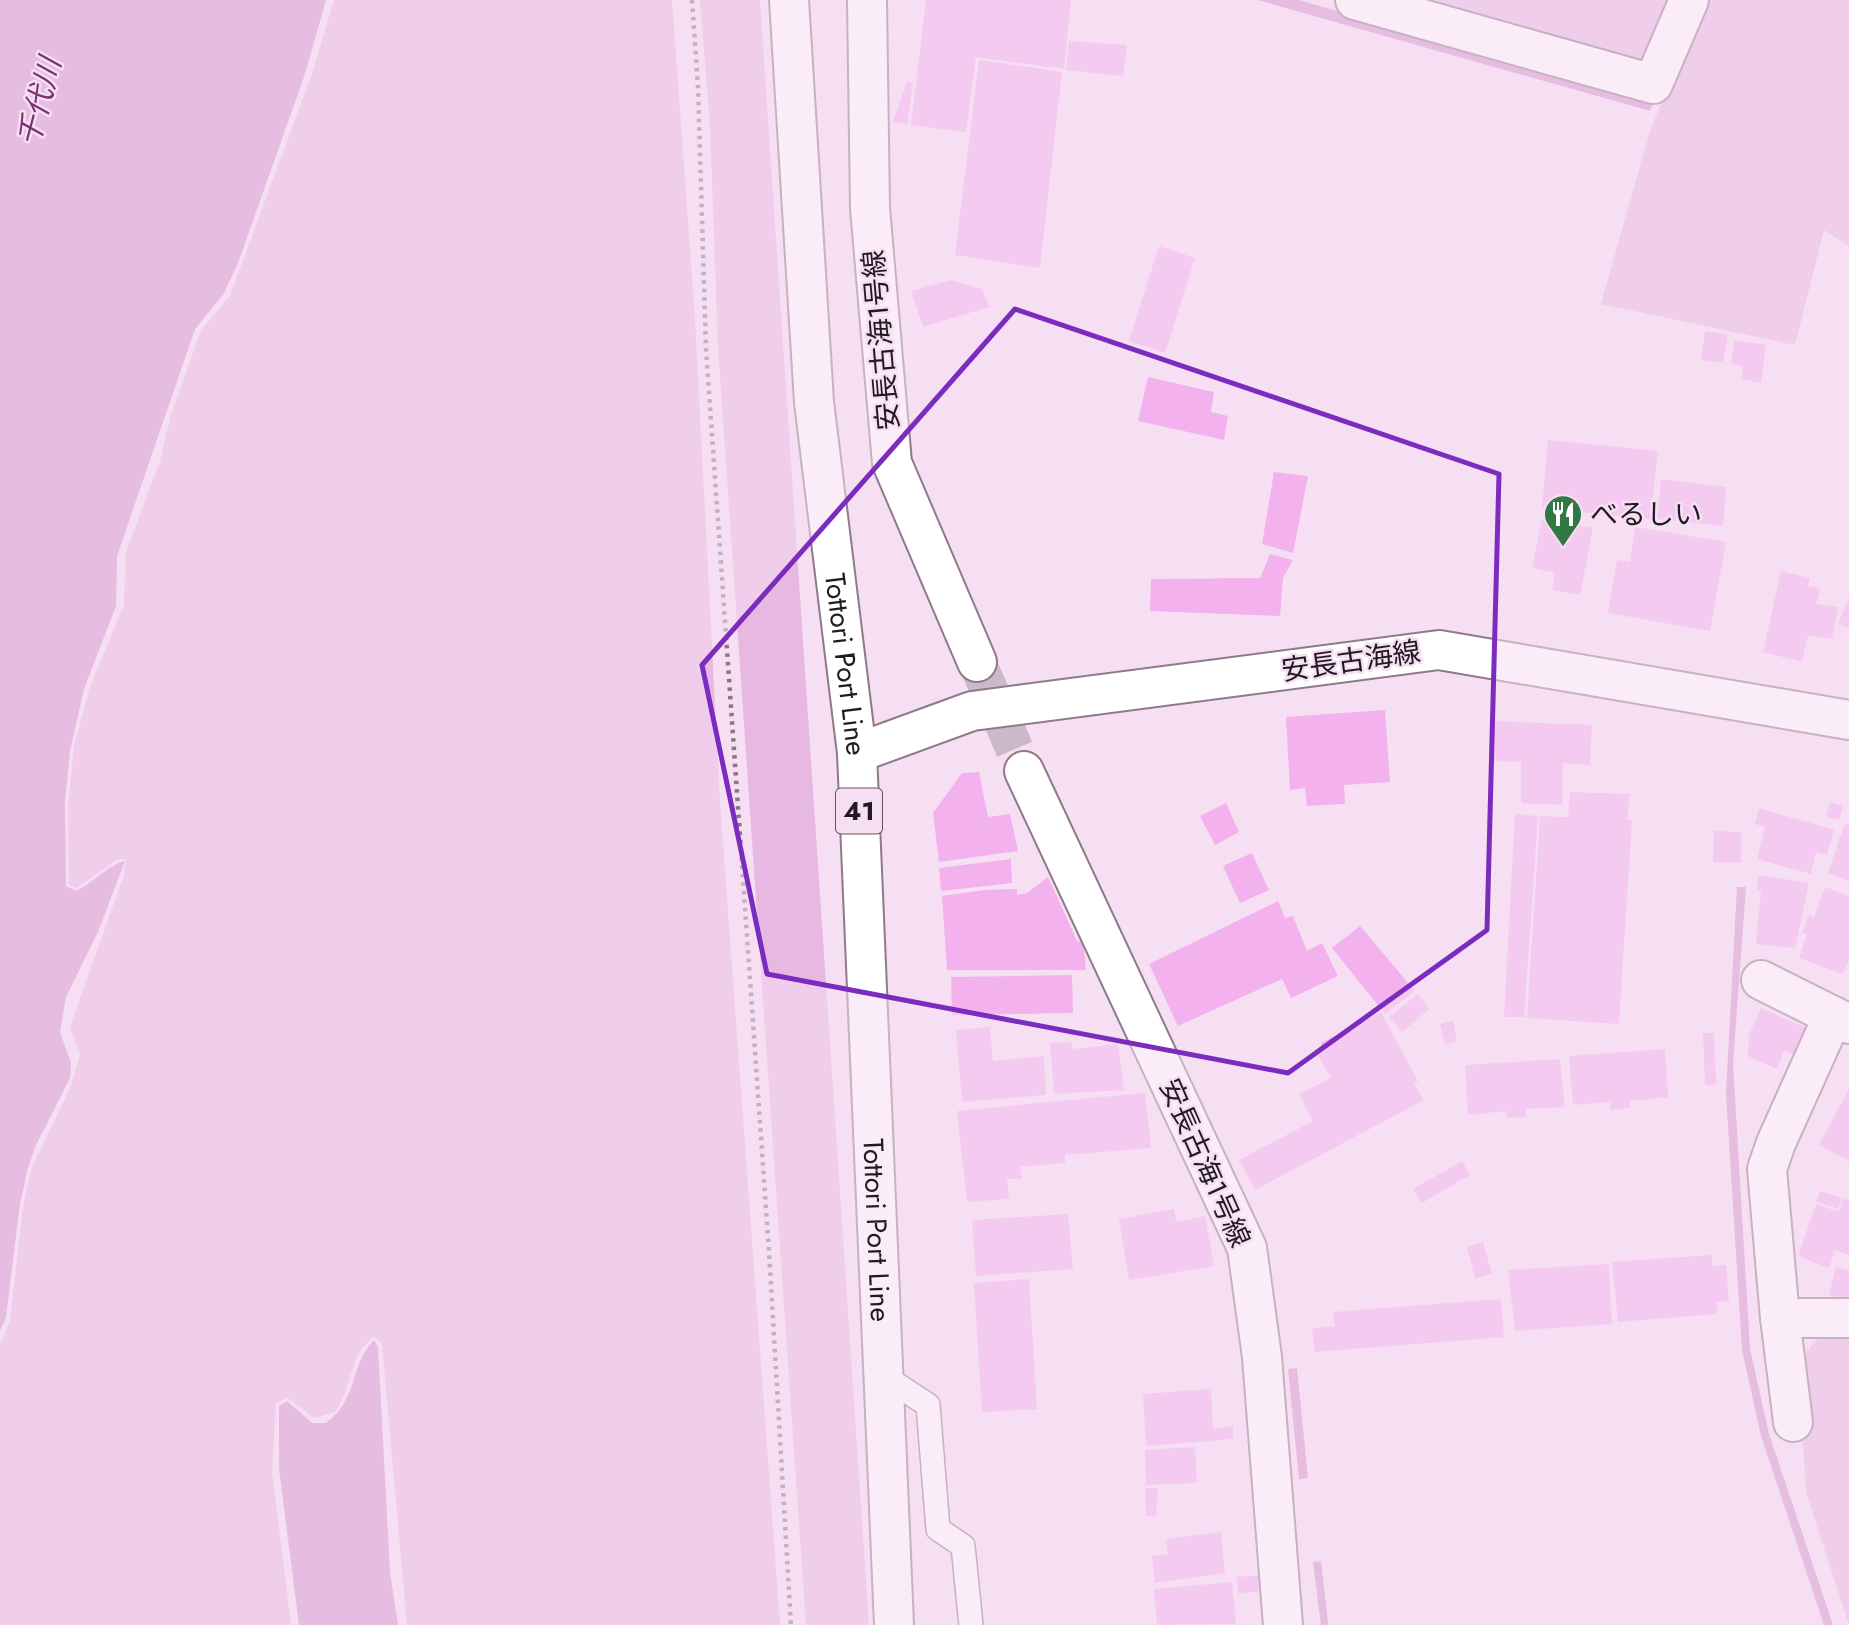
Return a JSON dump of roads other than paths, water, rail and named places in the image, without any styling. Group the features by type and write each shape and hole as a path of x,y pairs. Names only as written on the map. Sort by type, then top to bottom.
{"street":[{"name":"Tottori Port Line","path":"789,0 814,402 857,753 881,1375 894,1625"},
{"name":"安長古海1号線","path":"867,0 870,208 892,463 976,662"},
{"path":"1355,0 1653,84 1689,0"},
{"name":"安長古海線","path":"857,753 972,711 1439,650 1849,720"},
{"name":"安長古海1号線","path":"1024,771 1247,1248 1262,1357 1283,1625"},
{"path":"1761,981 1841,1020 1776,1143 1767,1170 1780,1318 1793,1422"},
{"path":"1780,1318 1849,1318"}],"lane":[{"path":"881,1375 928,1405 938,1529 963,1546 971,1625"}],"water":[{"name":"千代川","path":"0,0 326,0 305,74 238,263 223,295 195,329 117,556 116,606 84,689 70,751 65,802 66,886 76,891 114,865 125,861 98,932 66,997 60,1032 71,1063 70,1078 36,1145 28,1168 20,1204 6,1317 0,1331"},
{"path":"1258,0 1299,0 1653,102 1650,111"},
{"path":"1737,887 1746,887 1733,1064 1750,1349 1769,1434 1833,1625 1824,1625 1761,1436 1742,1350 1726,1093"},
{"path":"374,1340 378,1347 390,1572 398,1625 299,1625 279,1469 279,1406 287,1401 312,1423 326,1423 344,1404 366,1350"},
{"path":"1297,1368 1308,1478 1299,1479 1288,1369"},
{"path":"1321,1561 1329,1625 1321,1625 1313,1562"}],"tunnel":[{"path":"977,662 1024,771"}],"place":[{"name":"べるしい","path":"1563,548"}]}
